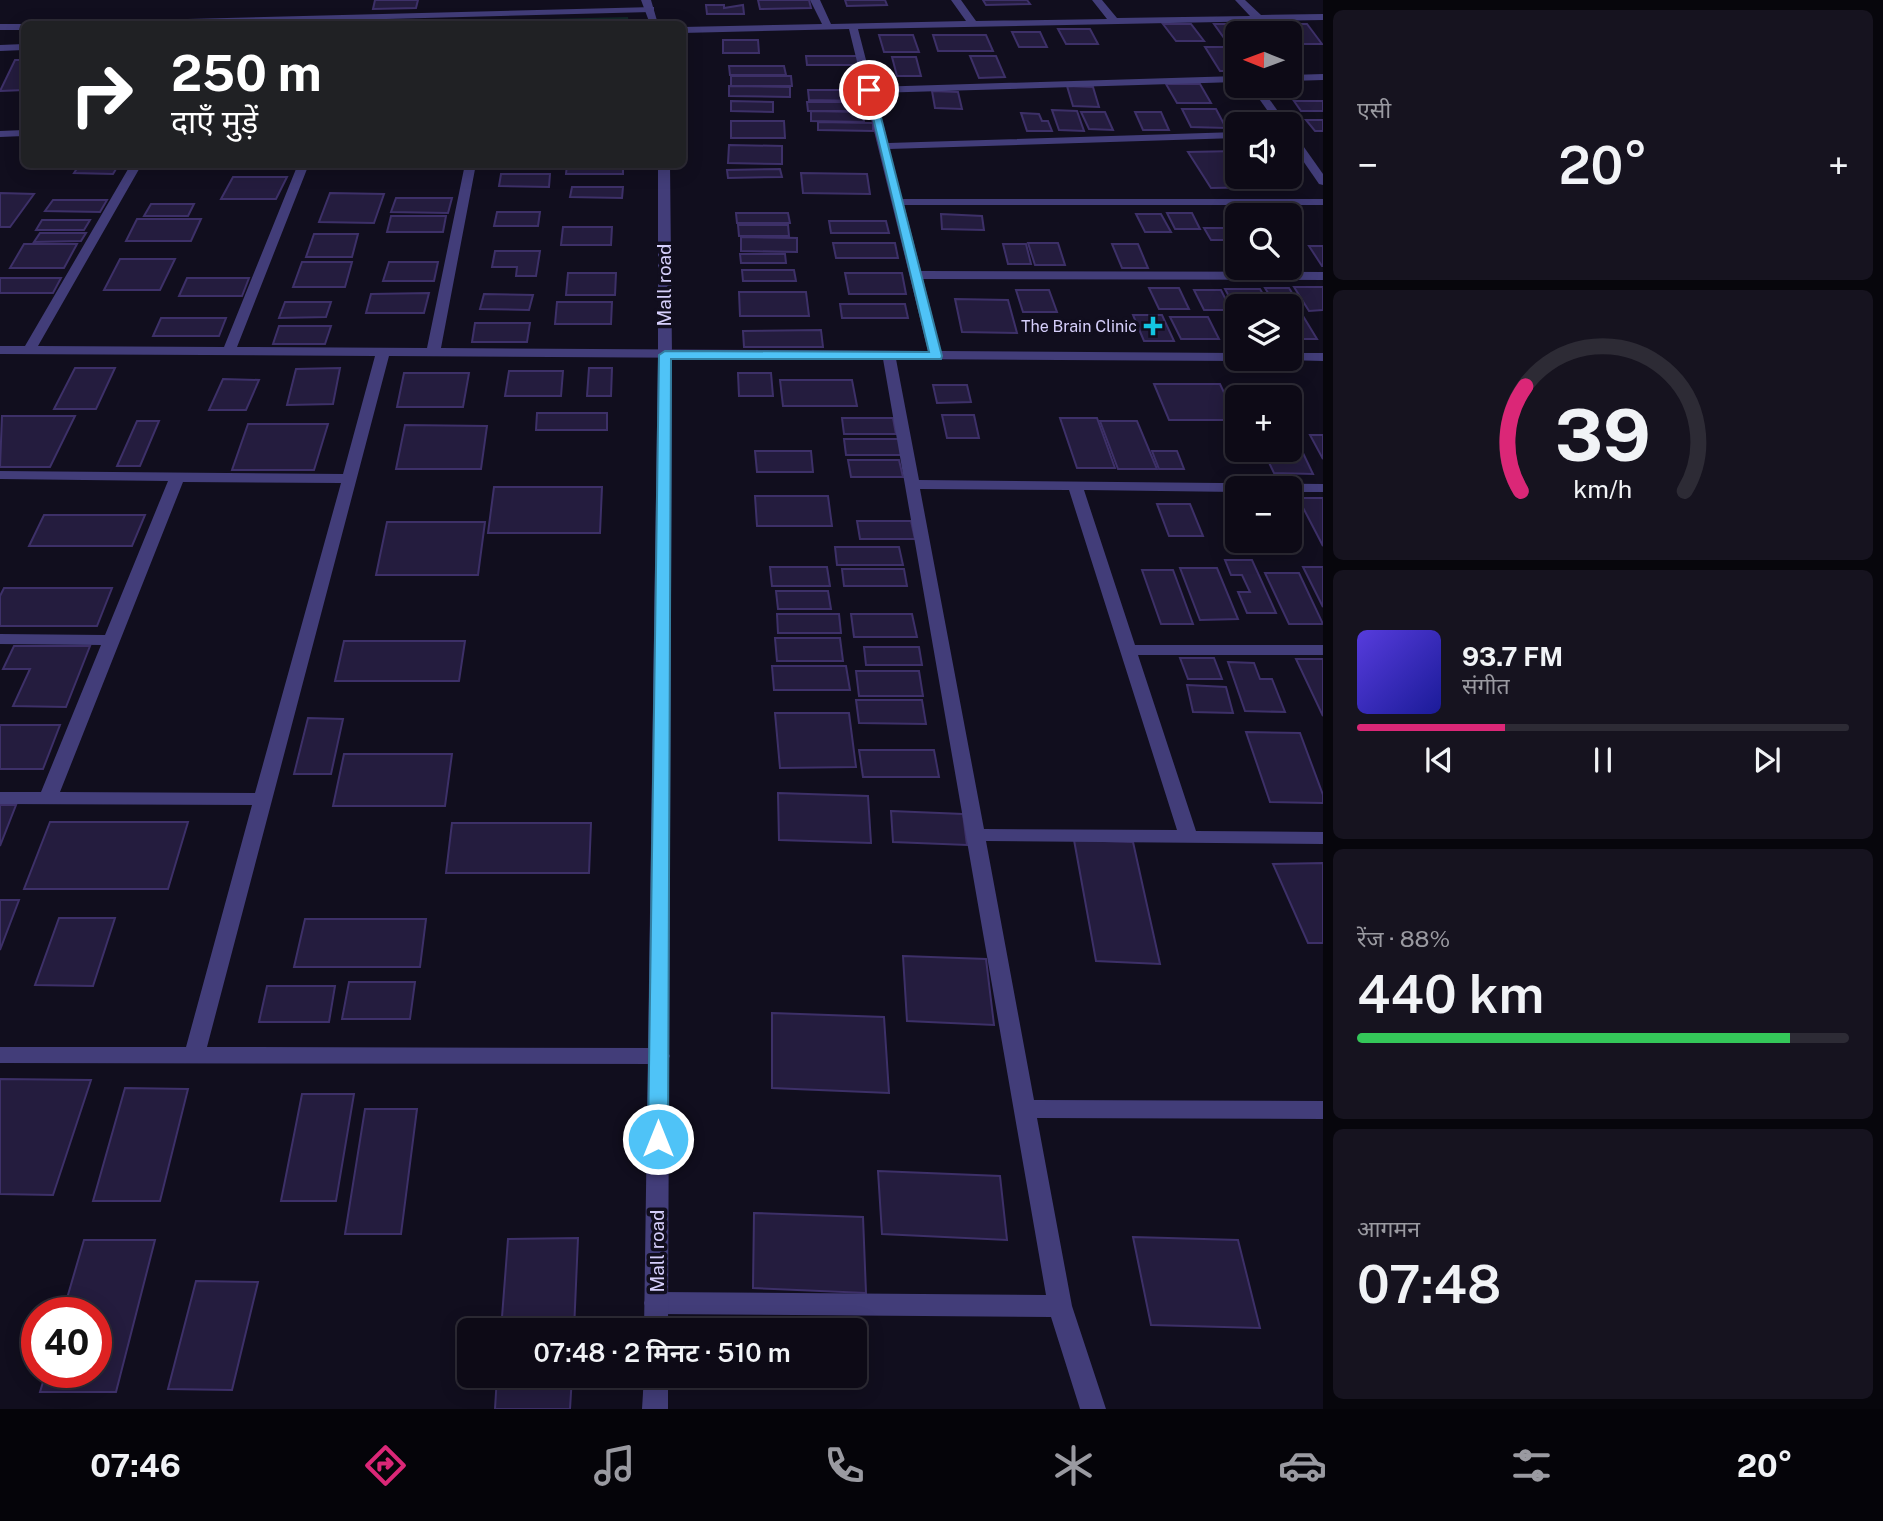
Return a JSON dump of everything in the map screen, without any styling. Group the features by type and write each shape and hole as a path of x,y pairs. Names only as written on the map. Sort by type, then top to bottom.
{"street":[{"path":"815,0 828,27"},
{"path":"956,0 973,24"},
{"path":"1097,0 1114,21"},
{"path":"1240,0 1258,18"},
{"path":"190,21 648,4 653,21"},
{"path":"686,30 1323,17"},
{"path":"0,27 21,27"},
{"path":"853,27 936,356"},
{"path":"0,47 21,47"},
{"path":"1302,78 1323,77"},
{"path":"869,90 1225,79"},
{"path":"0,134 21,133"},
{"path":"883,146 1225,135"},
{"path":"1302,152 1323,182"},
{"path":"29,350 135,168"},
{"path":"229,352 302,168"},
{"path":"433,353 470,168"},
{"name":"Mall road","path":"656,1318 665,355 664,168"},
{"path":"897,202 1323,202"},
{"path":"915,275 1323,276"},
{"path":"0,350 1225,357"},
{"path":"194,1056 383,353"},
{"path":"889,356 1060,1306 1093,1409"},
{"path":"1302,357 1323,357"},
{"path":"0,475 349,478"},
{"path":"48,798 177,477"},
{"path":"912,484 1323,488"},
{"path":"1074,486 1188,836"},
{"path":"0,639 112,640"},
{"path":"1128,650 1323,650"},
{"path":"0,798 263,799"},
{"path":"975,835 1323,838"},
{"path":"0,1055 659,1056"},
{"path":"1024,1110 1323,1110"},
{"path":"656,1303 1060,1306"},
{"path":"655,1409 656,1388"}],"green space":[{"path":"628,17 629,21 465,21"}],"building":[{"path":"375,0 418,0 416,8 373,9"},
{"path":"758,0 809,0 811,8 760,9"},
{"path":"845,0 885,0 887,5 847,6"},
{"path":"983,0 1027,0 1030,4 986,5"},
{"path":"706,5 724,5 724,8 743,5 744,14 707,14"},
{"path":"1163,24 1191,24 1204,41 1176,41"},
{"path":"1214,24 1225,24 1224,38"},
{"path":"1302,24 1307,24 1322,44 1302,44"},
{"path":"1058,29 1090,29 1098,44 1066,44"},
{"path":"1012,32 1040,32 1047,47 1019,47"},
{"path":"879,35 913,35 919,52 884,52"},
{"path":"933,35 986,35 993,51 938,51"},
{"path":"723,40 758,40 759,53 723,53"},
{"path":"1205,47 1225,47 1225,71 1220,71"},
{"path":"806,56 858,56 859,65 807,65"},
{"path":"970,56 996,56 1005,77 979,78"},
{"path":"892,57 916,57 921,76 897,76"},
{"path":"15,60 21,60 21,90 0,91"},
{"path":"729,66 784,66 786,75 730,75"},
{"path":"731,76 791,76 792,86 731,86"},
{"path":"1166,84 1200,84 1211,103 1177,103"},
{"path":"729,86 790,87 790,97 729,96"},
{"path":"1067,86 1093,87 1099,107 1073,106"},
{"path":"808,90 861,90 863,101 809,100"},
{"path":"932,91 958,92 962,109 935,108"},
{"path":"731,101 773,102 773,112 731,111"},
{"path":"1294,101 1323,101 1323,111 1301,111"},
{"path":"807,102 860,102 861,111 808,111"},
{"path":"1182,109 1216,109 1225,128 1191,127"},
{"path":"1052,110 1077,111 1084,131 1059,130"},
{"path":"811,111 863,112 864,122 811,121"},
{"path":"1081,112 1105,112 1113,130 1089,129"},
{"path":"1135,112 1161,112 1169,130 1143,130"},
{"path":"1021,113 1039,114 1042,121 1048,121 1052,131 1027,131"},
{"path":"1306,120 1323,120 1323,131 1315,131"},
{"path":"731,121 784,121 785,138 731,138"},
{"path":"818,122 873,123 873,131 818,130"},
{"path":"729,145 782,146 782,164 728,163"},
{"path":"1225,151 1225,188 1211,188 1188,152"},
{"path":"77,168 117,168 113,174 74,173"},
{"path":"567,168 623,168 623,174 566,174"},
{"path":"780,169 782,177 728,178 727,170"},
{"path":"801,173 867,174 870,194 803,193"},
{"path":"501,174 550,174 549,187 499,186"},
{"path":"233,177 287,177 276,199 221,199"},
{"path":"572,187 623,187 622,198 570,197"},
{"path":"0,193 34,194 10,227 0,227"},
{"path":"330,193 384,194 374,223 319,222"},
{"path":"396,198 452,198 448,213 391,212"},
{"path":"53,200 107,200 100,212 45,211"},
{"path":"151,204 194,204 188,216 144,216"},
{"path":"497,212 540,212 538,226 494,226"},
{"path":"736,213 788,213 790,223 737,223"},
{"path":"1167,213 1192,213 1200,229 1175,229"},
{"path":"941,214 982,216 984,230 942,229"},
{"path":"1136,214 1161,214 1171,232 1145,232"},
{"path":"391,216 446,216 443,232 387,232"},
{"path":"137,219 201,219 191,241 126,241"},
{"path":"42,220 90,220 84,230 36,230"},
{"path":"829,221 886,221 889,233 831,233"},
{"path":"738,225 788,225 789,236 739,236"},
{"path":"563,227 612,227 611,245 561,245"},
{"path":"1204,228 1225,228 1225,240 1211,240"},
{"path":"40,233 86,233 81,241 34,242"},
{"path":"314,234 358,234 352,257 306,257"},
{"path":"741,237 797,238 797,252 741,251"},
{"path":"833,243 895,243 898,258 836,258"},
{"path":"1028,243 1058,243 1065,265 1035,265"},
{"path":"24,244 77,244 64,268 10,268"},
{"path":"1003,244 1026,244 1031,264 1008,264"},
{"path":"1112,244 1138,244 1148,268 1122,268"},
{"path":"1309,246 1323,246 1323,266 1322,266"},
{"path":"495,251 540,251 536,276 516,276 517,267 492,267"},
{"path":"740,254 785,254 786,263 741,263"},
{"path":"120,259 175,259 160,290 104,290"},
{"path":"302,262 352,262 345,287 293,287"},
{"path":"389,262 438,262 434,281 383,281"},
{"path":"742,270 794,270 796,281 743,281"},
{"path":"568,273 616,273 615,295 566,295"},
{"path":"845,273 902,273 906,294 849,294"},
{"path":"0,278 61,278 53,293 0,293"},
{"path":"187,278 249,278 242,296 179,296"},
{"path":"1294,287 1323,287 1323,310 1309,311 1302,300 1302,294 1298,294"},
{"path":"1149,288 1179,288 1189,309 1159,309"},
{"path":"1265,288 1289,288 1293,294 1269,294"},
{"path":"1225,289 1260,289 1263,294 1228,294"},
{"path":"1016,290 1049,290 1057,312 1023,312"},
{"path":"1194,290 1221,290 1225,298 1225,310 1204,310"},
{"path":"739,292 806,292 809,316 740,316"},
{"path":"429,293 424,313 366,313 371,294"},
{"path":"484,294 533,295 529,310 480,309"},
{"path":"955,299 1008,300 1017,333 962,332"},
{"path":"285,302 331,302 326,317 279,318"},
{"path":"557,302 612,302 611,324 555,324"},
{"path":"840,304 905,304 908,318 842,318"},
{"path":"1133,315 1162,315 1174,341 1144,341"},
{"path":"1302,316 1303,316 1317,339 1302,339"},
{"path":"1170,317 1208,317 1219,339 1181,339"},
{"path":"161,318 226,318 219,336 153,336"},
{"path":"475,323 530,323 527,342 472,342"},
{"path":"279,326 331,326 325,344 273,344"},
{"path":"821,330 823,347 744,347 743,331"},
{"path":"75,368 115,368 96,409 54,409"},
{"path":"340,368 333,404 287,405 296,369"},
{"path":"589,368 612,368 611,396 587,396"},
{"path":"509,371 563,371 561,396 505,396"},
{"path":"404,373 469,373 463,407 397,407"},
{"path":"738,373 771,373 773,396 739,396"},
{"path":"223,379 259,380 246,410 209,410"},
{"path":"780,380 852,380 857,406 783,406"},
{"path":"1154,384 1220,384 1225,395 1225,420 1169,420"},
{"path":"933,385 967,385 971,402 937,403"},
{"path":"537,413 607,413 607,430 536,430"},
{"path":"942,415 974,415 979,438 947,438"},
{"path":"2,416 75,416 50,467 0,467"},
{"path":"842,418 893,418 896,434 844,434"},
{"path":"1060,418 1097,418 1115,468 1077,468"},
{"path":"137,421 159,421 140,466 117,466"},
{"path":"1100,421 1137,421 1157,469 1118,469"},
{"path":"248,424 328,424 314,470 232,470"},
{"path":"405,425 487,426 481,469 396,469"},
{"path":"1310,435 1323,435 1323,459"},
{"path":"844,439 899,439 902,455 846,455"},
{"path":"755,451 811,451 813,472 757,472"},
{"path":"1152,451 1177,451 1184,469 1159,469"},
{"path":"1302,451 1313,474 1274,473 1269,462 1302,462"},
{"path":"848,460 899,460 903,477 851,477"},
{"path":"494,487 602,487 600,533 488,533"},
{"path":"755,496 828,496 832,526 757,526"},
{"path":"1302,498 1323,498 1323,546 1302,506"},
{"path":"1157,504 1190,504 1203,536 1169,536"},
{"path":"44,515 145,515 132,546 29,546"},
{"path":"857,521 911,521 915,539 860,539"},
{"path":"387,522 485,522 478,575 376,575"},
{"path":"835,547 899,547 903,565 837,565"},
{"path":"1225,560 1252,560 1276,613 1247,613 1238,592 1250,592 1242,575 1231,575"},
{"path":"770,567 827,567 830,586 772,586"},
{"path":"1303,567 1323,567 1323,607"},
{"path":"1180,568 1217,568 1238,619 1200,620"},
{"path":"842,569 904,569 907,586 844,586"},
{"path":"1142,570 1173,570 1193,624 1161,624"},
{"path":"1265,573 1299,573 1323,624 1289,624"},
{"path":"4,588 112,588 97,626 0,626 0,596"},
{"path":"776,591 828,591 831,609 778,609"},
{"path":"777,614 839,614 841,633 778,633"},
{"path":"851,614 912,614 917,637 854,637"},
{"path":"775,638 840,638 843,661 777,661"},
{"path":"344,641 465,641 459,681 335,681"},
{"path":"14,646 90,646 66,707 13,706 30,669 3,669"},
{"path":"864,647 919,647 922,665 866,665"},
{"path":"1180,658 1214,658 1222,679 1188,679"},
{"path":"1296,659 1323,659 1323,716"},
{"path":"1228,662 1254,663 1260,679 1272,679 1285,712 1245,711"},
{"path":"772,666 846,666 850,690 774,690"},
{"path":"856,671 919,671 923,696 859,696"},
{"path":"1187,685 1226,687 1233,713 1193,712"},
{"path":"856,700 922,700 926,724 859,723"},
{"path":"775,713 849,713 856,767 780,768"},
{"path":"308,718 343,719 331,774 294,774"},
{"path":"0,725 60,725 43,769 0,769"},
{"path":"1246,732 1300,733 1323,795 1323,803 1270,802"},
{"path":"859,750 934,750 939,777 863,777"},
{"path":"344,754 452,754 445,806 333,806"},
{"path":"778,793 868,796 871,843 779,840"},
{"path":"0,805 16,805 0,846"},
{"path":"891,811 963,814 967,845 893,842"},
{"path":"50,822 188,822 168,889 24,889"},
{"path":"452,823 591,823 589,873 446,873"},
{"path":"1074,840 1133,842 1160,964 1096,961"},
{"path":"1323,863 1323,943 1308,943 1273,864"},
{"path":"0,900 19,900 0,950"},
{"path":"59,918 115,918 93,986 35,985"},
{"path":"305,919 426,919 420,967 294,967"},
{"path":"903,956 986,959 994,1025 907,1021"},
{"path":"349,982 415,982 410,1019 342,1019"},
{"path":"267,986 335,986 329,1022 259,1022"},
{"path":"772,1013 884,1017 889,1093 772,1088"},
{"path":"0,1079 91,1080 53,1195 0,1194"},
{"path":"125,1088 188,1089 160,1201 93,1201"},
{"path":"302,1094 354,1094 336,1201 281,1201"},
{"path":"365,1109 417,1109 401,1234 345,1234"},
{"path":"878,1171 1000,1176 1007,1240 882,1234"},
{"path":"754,1213 863,1217 866,1293 753,1288"},
{"path":"1133,1237 1238,1240 1260,1328 1151,1325"},
{"path":"578,1238 575,1318 502,1318 508,1239"},
{"path":"84,1240 155,1240 116,1392 40,1392 41,1388 112,1388 112,1297 67,1297"},
{"path":"196,1281 258,1282 232,1390 168,1389"},
{"path":"496,1388 571,1388 570,1409 495,1409"}],"place":[{"name":"The Brain Clinic","path":"1153,326"}],"route":[{"path":"658,1139 665,355 936,356 869,90"}]}
